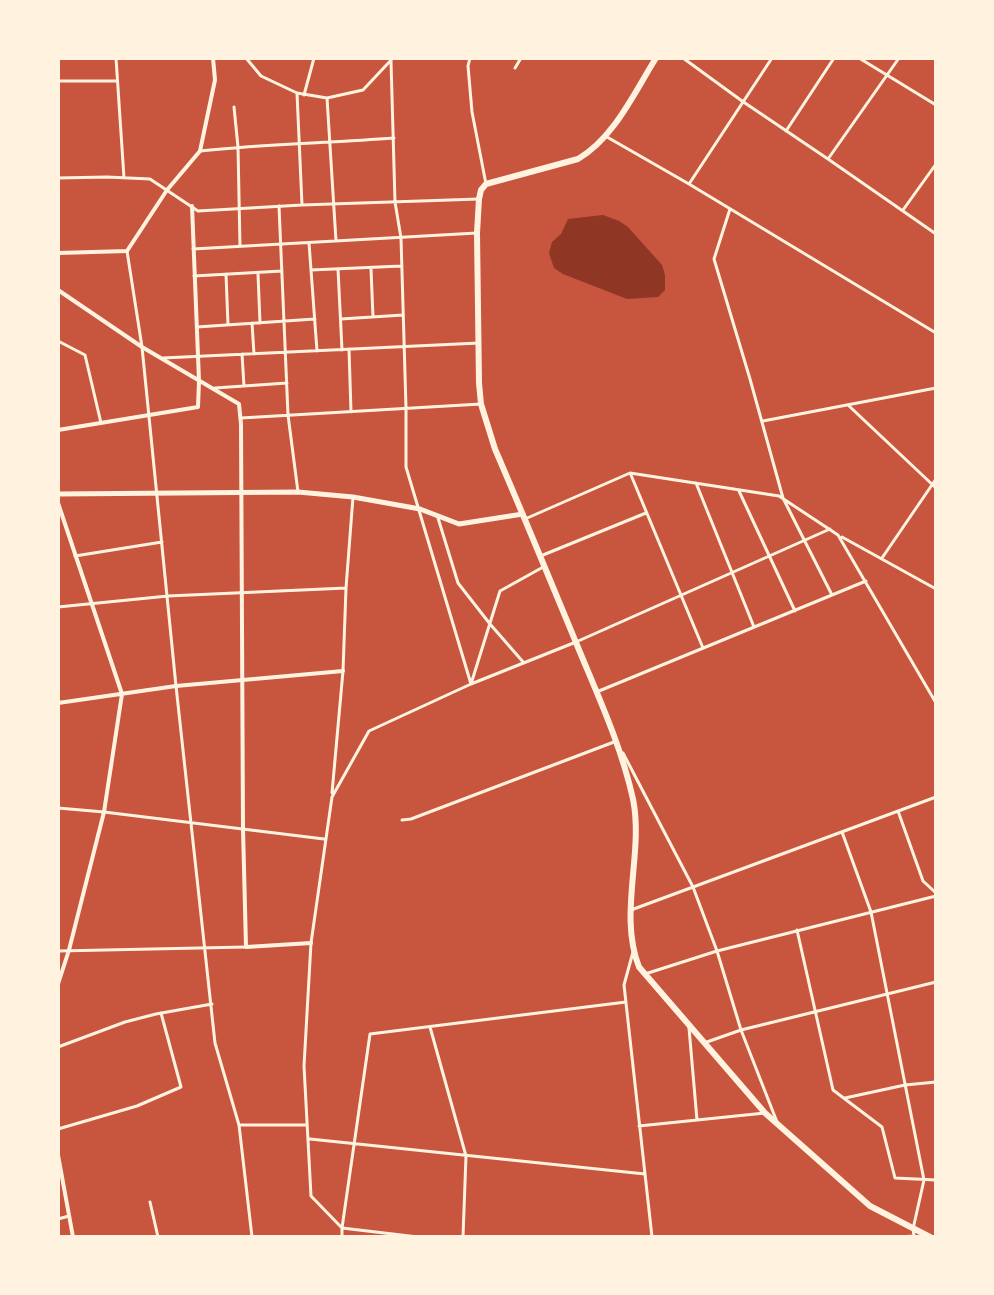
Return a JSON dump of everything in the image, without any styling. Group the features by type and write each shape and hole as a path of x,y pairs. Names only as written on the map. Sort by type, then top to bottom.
{"highway":[{"path":"656,58 607,137 592,151 578,159 486,184 481,190 477,233 481,404 495,449 618,743 634,803 631,910 633,952 639,967 765,1113 870,1206 914,1234 930,1237"}],"main road":[{"path":"58,494 298,492 353,497 420,509 459,524 524,516"}],"street":[{"path":"116,58 124,178"},
{"path":"213,58 215,80 200,151 167,190 127,251 150,415 215,1043 239,1125 252,1237"},
{"path":"246,58 261,76 297,93 327,98 363,90 392,60"},
{"path":"304,95 314,58"},
{"path":"470,58 472,112 486,184"},
{"path":"515,68 521,58"},
{"path":"683,58 936,234"},
{"path":"689,184 772,58"},
{"path":"786,131 834,58"},
{"path":"859,58 936,105"},
{"path":"828,159 899,58"},
{"path":"392,60 395,202 402,266 406,467 471,684"},
{"path":"58,81 117,81"},
{"path":"297,93 302,205"},
{"path":"327,98 336,241"},
{"path":"234,107 240,246"},
{"path":"607,137 936,333"},
{"path":"200,151 394,138"},
{"path":"903,210 936,164"},
{"path":"58,178 150,179 198,211 479,199"},
{"path":"58,430 198,407 192,206"},
{"path":"279,206 288,415 298,492"},
{"path":"730,209 714,259 783,498 832,595"},
{"path":"193,249 477,233"},
{"path":"309,243 317,351"},
{"path":"58,253 127,251"},
{"path":"311,270 402,266"},
{"path":"371,268 373,317"},
{"path":"338,269 342,350"},
{"path":"194,276 282,271"},
{"path":"258,273 260,323"},
{"path":"226,274 228,325"},
{"path":"58,290 142,347 239,404 246,947"},
{"path":"341,319 403,315"},
{"path":"197,327 315,319"},
{"path":"252,323 254,354"},
{"path":"58,341 85,355 101,423"},
{"path":"160,358 479,343"},
{"path":"349,349 351,412"},
{"path":"242,354 244,386"},
{"path":"211,388 287,383"},
{"path":"762,421 936,388"},
{"path":"241,418 481,404"},
{"path":"848,405 934,486"},
{"path":"630,473 703,648"},
{"path":"524,516 630,473 779,496 838,535 936,589"},
{"path":"882,559 936,479"},
{"path":"696,483 754,627"},
{"path":"739,490 795,611"},
{"path":"353,497 332,797 311,943 304,1066 311,1196 342,1228 418,1237"},
{"path":"58,503 122,694 104,812 58,984"},
{"path":"541,556 646,513"},
{"path":"437,516 458,583 524,663"},
{"path":"332,797 369,731 830,529"},
{"path":"838,535 936,703"},
{"path":"75,556 162,542"},
{"path":"471,684 500,591 545,566"},
{"path":"597,692 866,581"},
{"path":"58,607 168,596 346,588"},
{"path":"58,703 176,686 343,671"},
{"path":"402,820 618,743 693,887 741,1030 778,1125"},
{"path":"631,910 936,797"},
{"path":"58,808 326,839"},
{"path":"645,974 717,951 936,895 923,881 898,811"},
{"path":"842,832 871,912 924,1180 914,1234 900,1237"},
{"path":"797,930 833,1090 882,1127 895,1178 936,1180"},
{"path":"58,951 206,949 311,943"},
{"path":"633,952 624,985 652,1237"},
{"path":"704,1043 741,1030 936,982"},
{"path":"342,1237 370,1034 626,1002"},
{"path":"58,1047 125,1022 212,1004"},
{"path":"58,1129 137,1106 181,1087 161,1013"},
{"path":"689,1025 697,1120"},
{"path":"430,1027 466,1156 463,1237"},
{"path":"844,1098 936,1082"},
{"path":"639,1126 765,1113"},
{"path":"239,1125 308,1125"},
{"path":"309,1139 645,1174"},
{"path":"58,1155 73,1237"},
{"path":"150,1202 158,1237"},
{"path":"58,1219 69,1216"}],"shaded area":[{"path":"603,215 628,227 662,265 665,290 658,297 627,299 554,268 549,253 552,242 561,234 568,219"}]}
